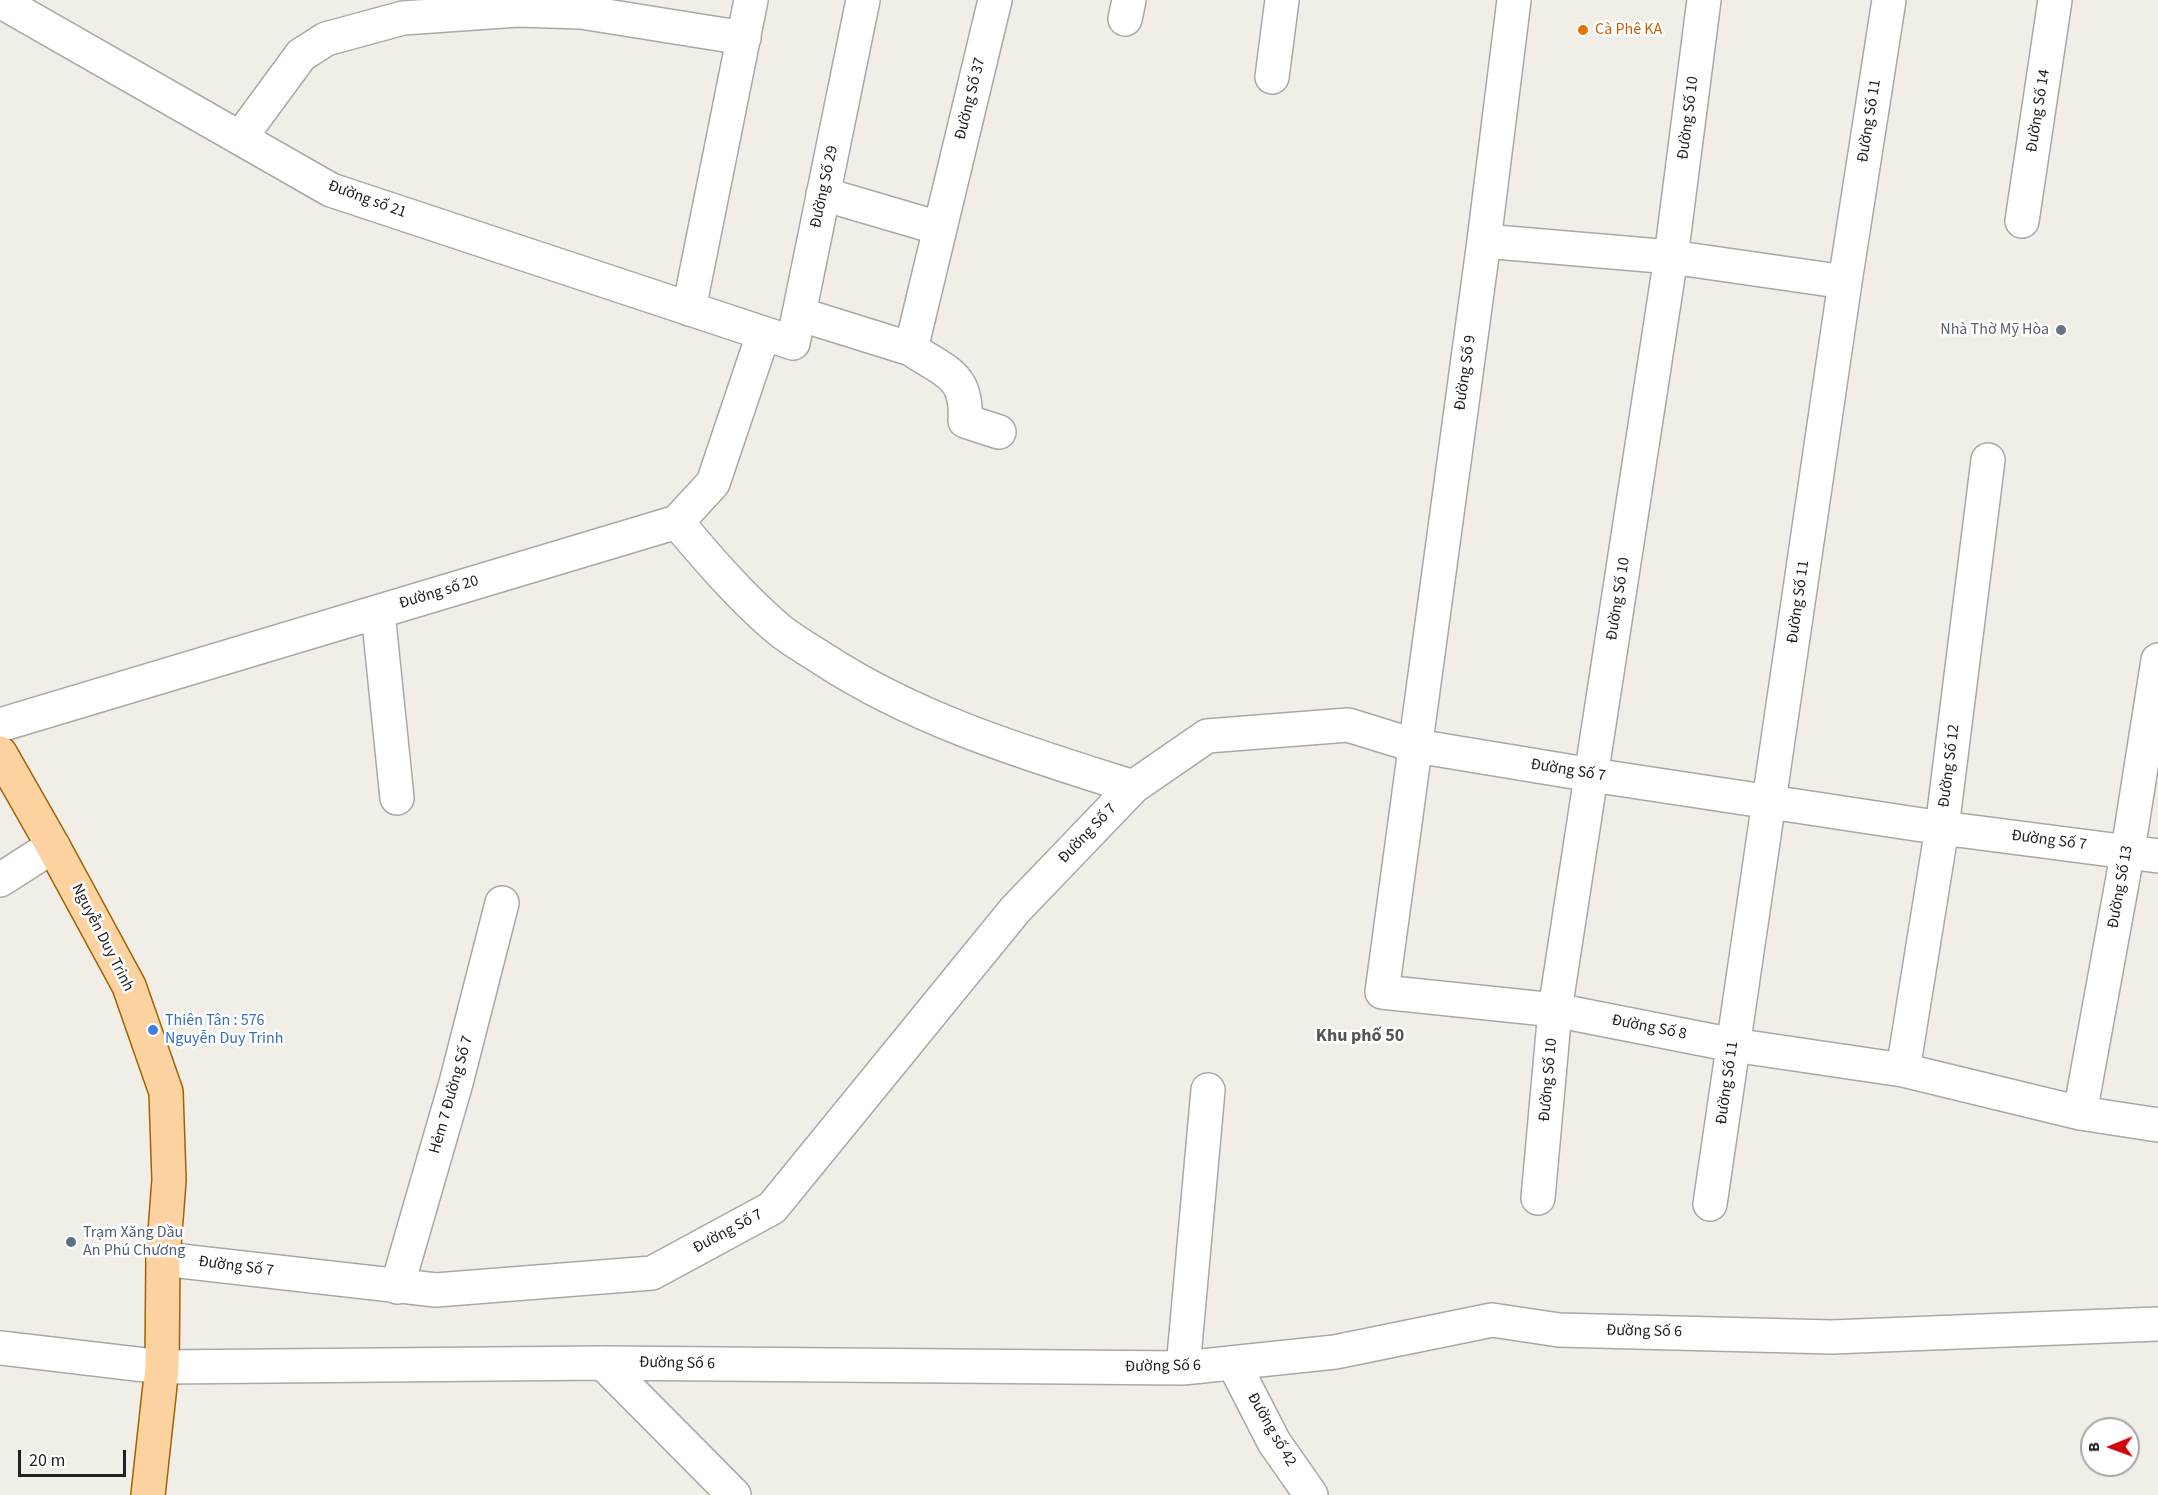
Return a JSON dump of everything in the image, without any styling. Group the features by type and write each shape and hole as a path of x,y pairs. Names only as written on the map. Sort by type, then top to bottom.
{"main road":[{"name":"Nguyễn Duy Trinh","path":"0,753 129,986 166,1092 169,1180 163,1259 162,1367 148,1495"}],"street":[{"path":"689,309 751,0"},
{"name":"Đường Số 29","path":"762,335 793,343 863,0"},
{"name":"Đường Số 37","path":"911,349 995,0"},
{"path":"1272,78 1282,0"},
{"name":"Đường Số 9","path":"1416,746 1514,0"},
{"name":"Đường Số 10","path":"1538,1198 1556,1010 1671,257 1704,0"},
{"name":"Đường Số 11","path":"1710,1204 1845,282 1889,0"},
{"name":"Đường Số 14","path":"2022,221 2055,0"},
{"name":"Đường số 21","path":"0,1 331,190 762,335"},
{"path":"240,138 301,55 326,39 403,18 518,10 581,12 744,38"},
{"path":"823,194 943,213"},
{"path":"1484,241 1671,257 1845,282"},
{"path":"799,314 911,349 953,373 961,385 966,401 965,421 999,432"},
{"path":"762,335 713,483 677,522 723,577 779,630 864,685 909,708 997,743 1133,788"},
{"name":"Đường Số 12","path":"1903,1070 1942,828 1988,460"},
{"name":"Đường số 20","path":"0,725 677,522"},
{"path":"378,612 397,798"},
{"name":"Đường Số 13","path":"2080,1113 2143,853 2158,660"},
{"name":"Đường Số 7","path":"163,1259 436,1290 652,1273 772,1208 1015,910 1133,788 1207,736 1348,725 1416,746 1592,775 1770,800 1942,828 2143,853"},
{"name":"Đường Số 8","path":"1416,746 1382,992 1556,1010 1734,1045 1903,1070 2080,1113 2158,1125"},
{"path":"0,880 53,846"},
{"name":"Hẻm 7 Đường Số 7","path":"397,1287 456,1083 502,903"},
{"path":"1184,1368 1208,1090"},
{"name":"Đường Số 6","path":"0,1348 162,1367 603,1363 1184,1368 1335,1352 1492,1320 1559,1330 1832,1336 2158,1324"},
{"path":"603,1363 734,1495"},
{"name":"Đường số 42","path":"1234,1364 1274,1442 1311,1495"}],"place":[{"name":"Cà Phê KA","path":"1583,30"},
{"name":"Nhà Thờ Mỹ Hòa","path":"2061,330"},
{"name":"Thiên Tân : 576 Nguyễn Duy Trinh","path":"153,1030"},
{"name":"Trạm Xăng Dầu An Phú Chương","path":"71,1242"}],"district":[{"name":"Khu phố 50","path":"1360,1037"}]}
